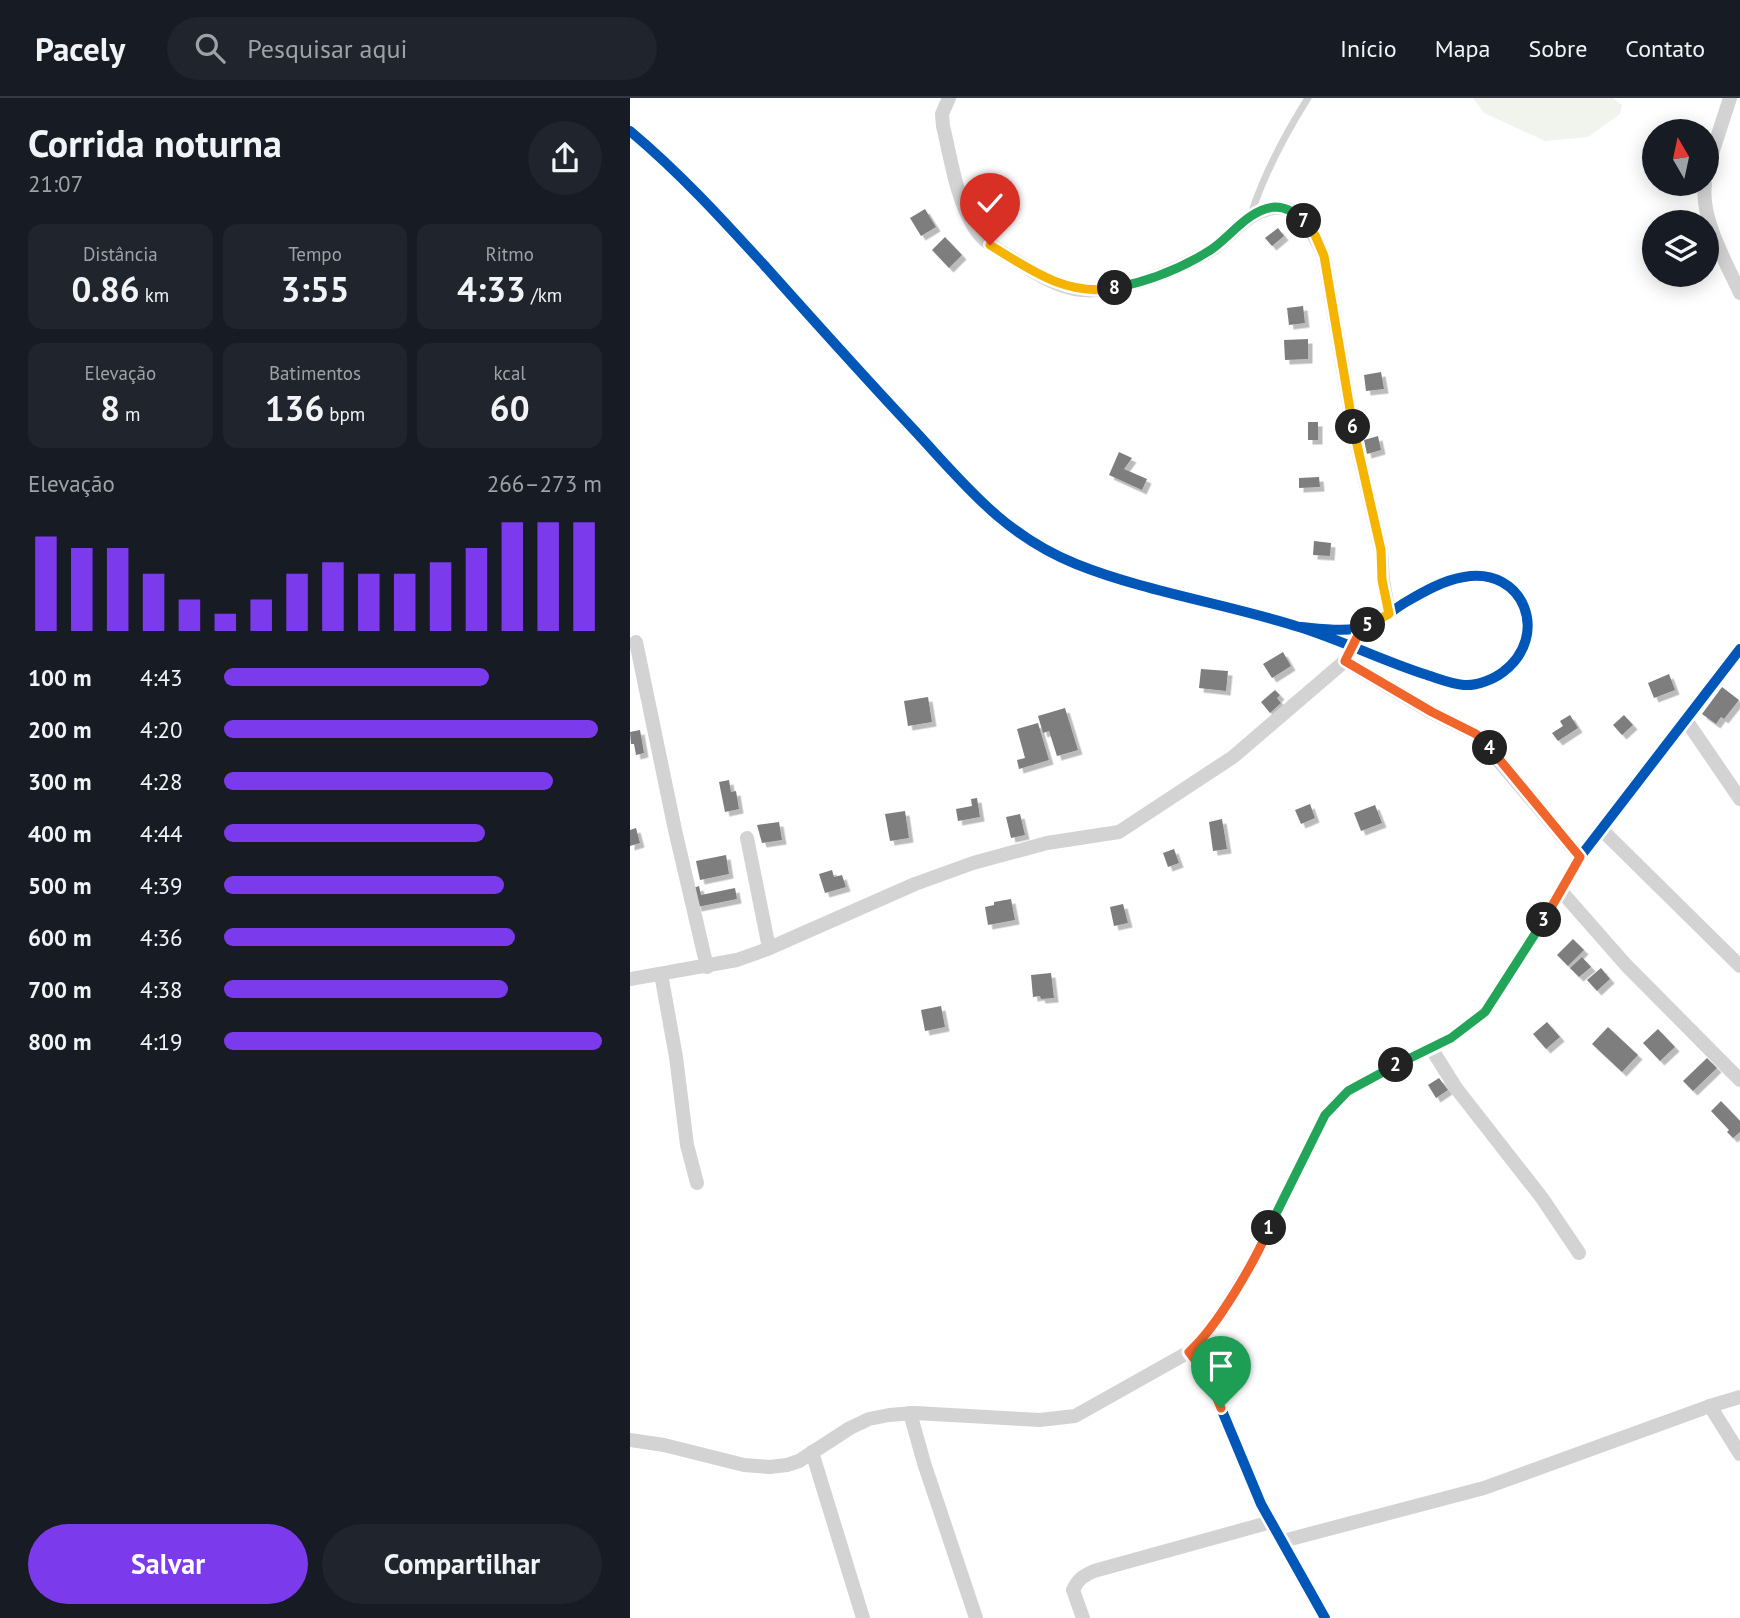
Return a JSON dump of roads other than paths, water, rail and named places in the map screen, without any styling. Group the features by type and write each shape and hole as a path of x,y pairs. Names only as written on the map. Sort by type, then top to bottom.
{"street":[{"path":"949,98 942,114 943,125 967,214 976,231 990,245 1054,282 1081,290 1105,290 1131,284 1183,265 1214,248 1250,218 1275,207 1291,211 1303,219 1315,235 1324,256 1353,428 1381,550 1382,580 1389,614"},
{"path":"1719,132 1730,98"},
{"path":"630,131 701,196 890,405 995,516 1038,545 1077,564 1301,627 1420,673 1468,686 1497,677 1510,667 1521,652 1529,626 1523,602 1514,591 1493,578 1475,575 1458,578 1433,588 1362,627 1301,627"},
{"path":"1705,196 1710,225 1739,287"},
{"path":"630,979 737,960 915,884 973,863 1050,843 1119,832 1233,757 1345,661 1362,627"},
{"path":"636,642 707,967"},
{"path":"630,1440 664,1445 744,1465 770,1467 799,1461 869,1419 910,1413 1040,1420 1076,1416 1189,1352 1210,1330 1260,1247 1315,1132 1337,1100 1361,1082 1451,1038 1485,1012 1580,857 1740,649"},
{"path":"1345,661 1432,712 1476,734 1580,857"},
{"path":"1686,720 1740,799"},
{"path":"1601,829 1740,966"},
{"path":"747,838 769,948"},
{"path":"1561,891 1626,965 1740,1080"},
{"path":"661,974 676,1057 687,1145 697,1183"},
{"path":"1431,1048 1456,1088 1542,1198 1579,1253"},
{"path":"1189,1352 1208,1377 1242,1464 1325,1618"},
{"path":"1283,1541 1484,1488 1740,1397"},
{"path":"1710,1406 1740,1454"},
{"path":"910,1413 973,1612 962,1618"},
{"path":"812,1452 863,1618"},
{"path":"1083,1618 1073,1590 1082,1577 1272,1522"}],"lane":[{"path":"1250,218 1264,176 1308,98"}]}
